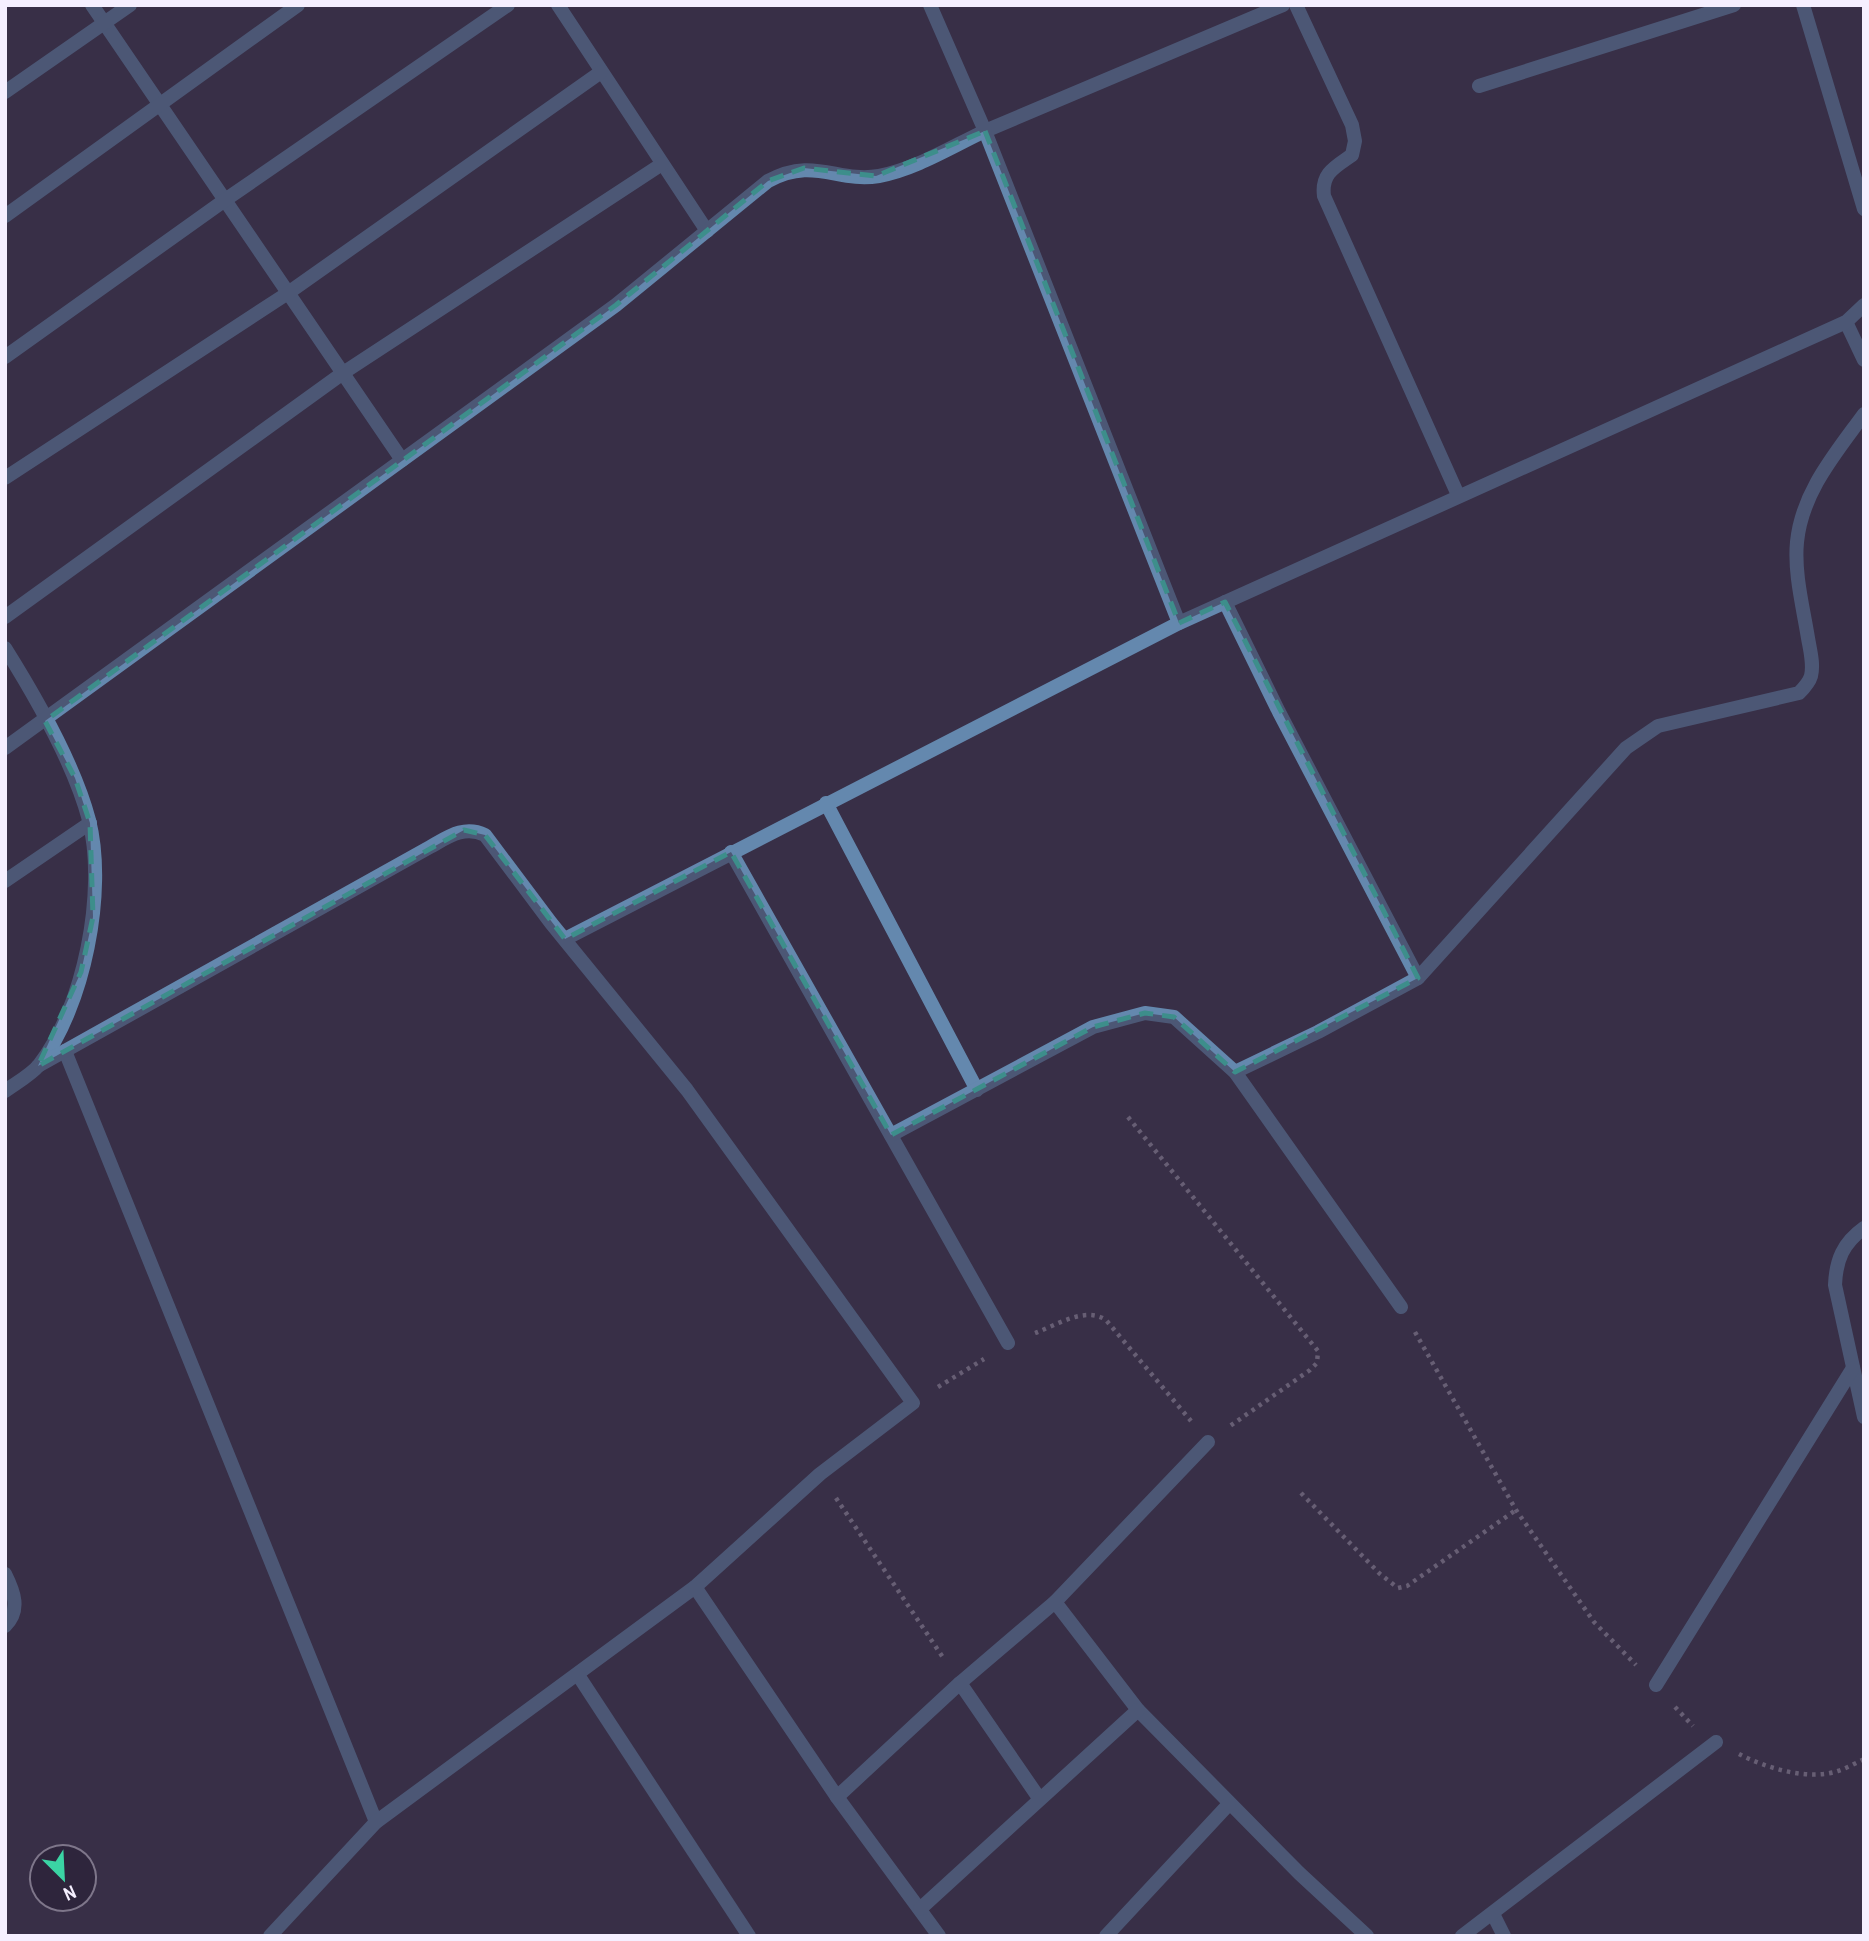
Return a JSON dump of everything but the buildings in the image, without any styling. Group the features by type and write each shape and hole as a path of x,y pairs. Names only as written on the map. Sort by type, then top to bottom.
{"street":[{"path":"92,5 402,460"},
{"path":"5,92 130,5"},
{"path":"5,216 298,5"},
{"path":"5,357 225,200 508,5"},
{"path":"558,5 706,231"},
{"path":"930,5 985,131 1179,623"},
{"path":"5,748 616,305 706,231 783,173 804,168 877,177 900,171 985,131 1283,5"},
{"path":"1296,5 1352,125 1355,141 1352,155 1326,174 1322,185 1324,196 1458,495"},
{"path":"1479,86 1734,5"},
{"path":"1803,5 1864,209"},
{"path":"5,478 288,293 601,72"},
{"path":"5,617 343,373 662,164"},
{"path":"565,939 1179,623 1846,322 1864,305"},
{"path":"1846,322 1864,360"},
{"path":"1234,1072 1318,1032 1418,978 1636,741 1658,726 1798,693 1807,684 1812,675 1811,661 1798,581 1796,545 1801,513 1825,469 1864,415"},
{"path":"1225,602 1279,712 1418,978"},
{"path":"5,648 75,778 90,822 93,917 81,972 62,1023 38,1066"},
{"path":"826,803 977,1090"},
{"path":"5,881 90,822"},
{"path":"5,1091 38,1066 464,830 485,835 687,1090 913,1402 820,1474 695,1587 376,1822 270,1936"},
{"path":"731,852 1008,1343"},
{"path":"891,1135 1093,1027 1145,1013 1174,1017 1234,1072 1401,1307"},
{"path":"65,1051 376,1822"},
{"path":"1864,1228 1845,1246 1836,1269 1835,1285 1864,1417"},
{"path":"1656,1685 1853,1368"},
{"path":"837,1797 960,1683 1055,1602 1208,1442"},
{"path":"5,1574 16,1597 12,1620 5,1626"},
{"path":"695,1587 837,1797 939,1936"},
{"path":"1055,1602 1138,1710 1229,1804 1367,1936"},
{"path":"578,1675 748,1936"},
{"path":"960,1683 1039,1798"},
{"path":"920,1909 1138,1710"},
{"path":"1462,1936 1716,1742"},
{"path":"1106,1936 1229,1804"},
{"path":"1493,1914 1504,1936"}],"path":[{"path":"913,1402 1008,1343 1080,1315 1099,1315 1106,1320 1208,1442 1317,1363 1318,1351 1128,1117"},
{"path":"1401,1307 1516,1510 1594,1622 1690,1724 1716,1742 1755,1762 1795,1773 1836,1772 1864,1759"},
{"path":"820,1474 960,1683"},
{"path":"1301,1493 1380,1574 1398,1588 1407,1586 1516,1510"}],"highlighted area":[{"path":"985,131 1179,623 1225,602 1418,978 1235,1072 1174,1017 1145,1013 1093,1027 891,1135 731,852 565,939 485,835 464,830 38,1066 81,972 93,917 90,823 75,778 45,721 616,305 768,181 804,168 876,176"}]}
